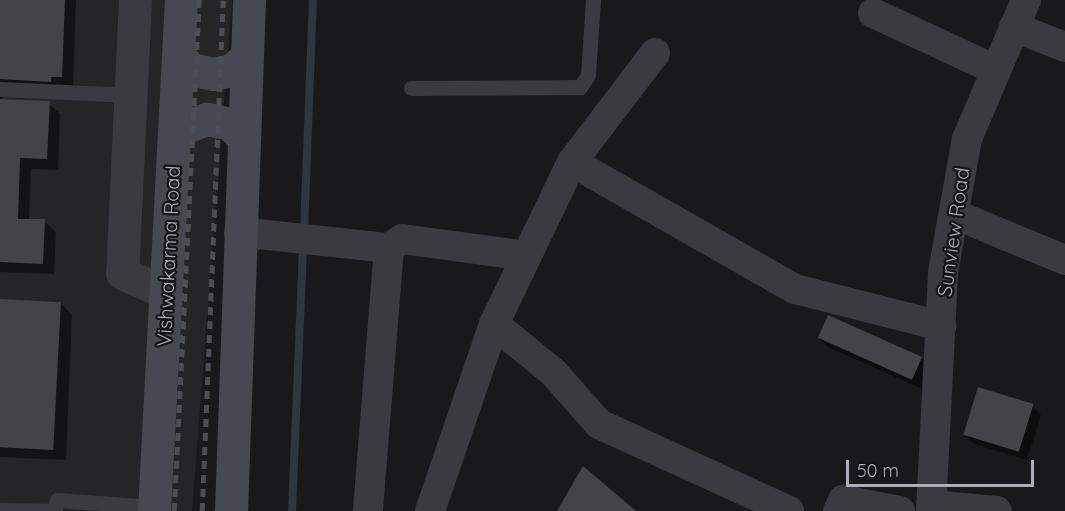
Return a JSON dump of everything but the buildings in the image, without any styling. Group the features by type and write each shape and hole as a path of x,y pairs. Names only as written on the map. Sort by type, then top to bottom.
{"main road":[{"name":"Vishwakarma Road","path":"154,509 181,0"},
{"path":"231,511 239,232 249,0"},
{"path":"179,55 190,69 213,74 232,70 246,57"},
{"path":"175,132 207,119 230,124 243,136"}],"street":[{"path":"135,0 122,273 166,294"},
{"name":"Sunview Road","path":"931,508 943,272 967,139 1026,0"},
{"path":"873,13 996,70"},
{"path":"1014,27 1065,47"},
{"path":"430,511 494,324 572,162 655,53"},
{"path":"572,162 795,289 941,326"},
{"path":"954,214 1065,260"},
{"path":"239,232 390,248"},
{"path":"368,511 390,248 402,238 526,256"},
{"path":"494,324 554,374 599,424 789,511"},
{"path":"838,511 843,500 900,511"},
{"path":"931,508 997,511"}],"lane":[{"path":"411,88 580,87 588,75 593,0"},
{"path":"0,89 130,95"},
{"path":"0,510 55,511 57,500 154,509"}],"shaded area":[{"path":"0,0 232,0 192,511 0,511"}],"waterway":[{"path":"304,232 313,0"},
{"path":"292,511 303,244"}],"railway":[{"path":"174,511 199,0"},
{"path":"202,511 223,0"}]}
